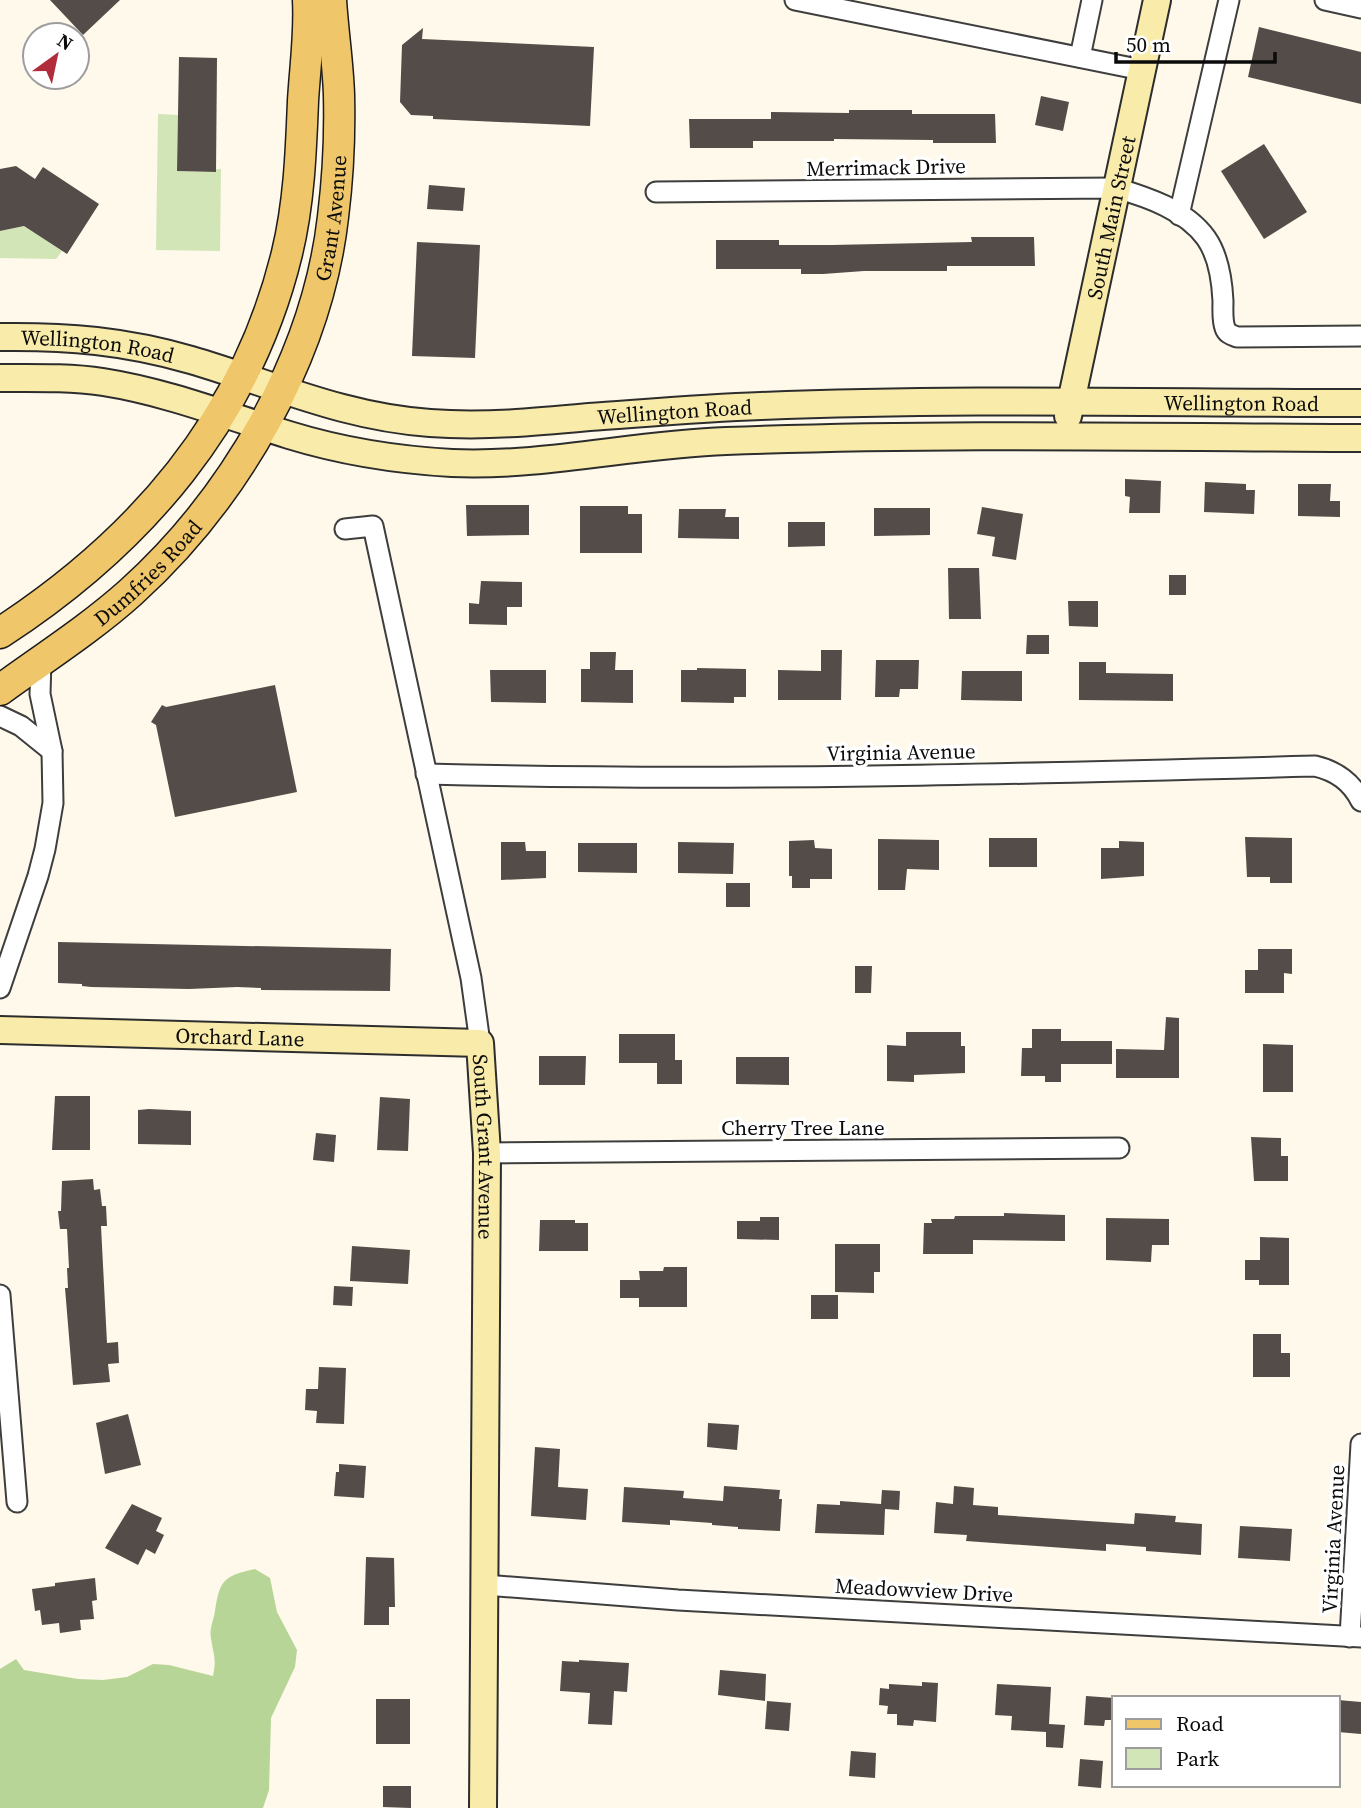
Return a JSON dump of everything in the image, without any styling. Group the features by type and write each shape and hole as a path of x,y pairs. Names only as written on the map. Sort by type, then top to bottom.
{"main road":[{"name":"Grant Avenue","path":"263,426 281,391 311,314 333,220 339,110 308,0"},
{"name":"Grant Avenue","path":"220,412 242,377 275,297 294,216 320,46 331,0"},
{"name":"South Main Street","path":"1063,436 1157,0"},
{"name":"Wellington Road","path":"0,337 111,341 192,360 346,411 388,419 474,424 756,406 993,400 1361,403"},
{"name":"Wellington Road","path":"0,378 104,382 162,395 292,436 413,460 454,463 514,463 705,442 804,438 1361,438"},
{"name":"Dumfries Road","path":"0,633 61,590 124,537 178,477 220,412"},
{"name":"Dumfries Road","path":"0,690 111,609 173,550 203,515 263,426"},
{"name":"Orchard Lane","path":"0,1030 480,1043"},
{"name":"South Grant Avenue","path":"480,1043 487,1153 483,1808"}],"street":[{"path":"795,0 1142,70"},
{"path":"1080,57 1092,0"},
{"path":"1179,215 1229,0"},
{"path":"1325,0 1361,8"},
{"name":"Merrimack Drive","path":"656,192 1116,188 1154,201 1179,215 1207,240 1217,263 1223,288 1224,326 1228,333 1237,337 1361,335"},
{"name":"South Grant Avenue","path":"345,529 373,526 471,978 480,1043"},
{"path":"0,988 46,849 53,803 52,751 41,701 41,661"},
{"path":"0,716 21,726 52,751"},
{"name":"Virginia Avenue","path":"426,774 789,776 1315,766 1331,770 1346,779 1361,801"},
{"name":"Cherry Tree Lane","path":"487,1153 1119,1148"},
{"path":"0,1295 17,1502"},
{"name":"Virginia Avenue","path":"1356,1637 1361,1444"},
{"name":"Meadowview Drive","path":"485,1585 678,1600 1356,1637"}],"green space":[{"path":"158,114 178,115 177,171 216,172 216,169 221,169 220,251 156,250"},
{"path":"24,226 62,251 56,259 0,258 0,231"},
{"path":"255,1569 270,1578 277,1612 297,1650 295,1667 271,1718 269,1790 263,1808 0,1808 0,1669 16,1659 24,1670 78,1679 127,1677 153,1664 169,1665 213,1676 215,1660 211,1631 219,1592 230,1577"}],"building":[{"path":"50,0 120,0 91,27 91,21 70,21"},
{"path":"1259,27 1361,52 1361,104 1248,77"},
{"path":"423,28 422,39 594,47 590,126 433,119 433,116 411,115 400,102 402,45"},
{"path":"179,57 217,58 216,172 177,171"},
{"path":"1041,96 1069,102 1063,131 1035,125"},
{"path":"849,110 912,110 912,114 995,114 996,143 834,139 753,141 753,148 690,148 689,119 771,119 771,112 849,113"},
{"path":"1264,144 1307,212 1264,239 1221,171"},
{"path":"16,166 35,179 43,167 99,204 67,254 24,226 0,231 0,169"},
{"path":"429,185 465,188 463,211 427,209"},
{"path":"971,237 1034,237 1035,266 947,266 947,271 823,274 801,274 801,269 716,269 716,240 779,240 779,245 832,245 972,242"},
{"path":"417,242 480,245 475,358 412,356"},
{"path":"1125,479 1161,481 1160,513 1129,513 1130,497 1125,496"},
{"path":"1205,482 1246,484 1246,490 1255,490 1254,514 1204,512"},
{"path":"1298,484 1331,484 1330,501 1340,501 1340,517 1298,516"},
{"path":"466,505 529,505 529,535 467,536"},
{"path":"580,506 628,506 628,514 642,514 642,553 580,553"},
{"path":"982,507 1023,514 1016,560 992,556 995,537 977,534"},
{"path":"874,508 930,508 930,535 874,536"},
{"path":"679,509 726,509 725,517 739,517 739,539 678,538"},
{"path":"788,522 825,522 825,546 788,547"},
{"path":"948,568 979,568 981,619 949,619"},
{"path":"1169,575 1186,575 1186,595 1169,595"},
{"path":"481,581 522,582 522,607 507,607 507,625 469,624 469,603 479,604"},
{"path":"1068,601 1098,601 1098,627 1069,626"},
{"path":"1027,635 1049,635 1049,654 1026,654"},
{"path":"821,650 842,650 841,700 778,700 778,670 821,671"},
{"path":"590,652 616,652 615,670 633,670 633,703 581,702 581,669 590,669"},
{"path":"876,660 919,660 918,689 900,689 899,697 875,697"},
{"path":"1079,662 1106,662 1106,673 1173,674 1173,701 1079,700"},
{"path":"746,669 746,697 734,697 734,703 681,702 681,670"},
{"path":"490,670 546,670 546,703 491,702"},
{"path":"962,671 1022,671 1022,701 961,700"},
{"path":"275,685 297,792 175,817 156,725 151,722 162,705 166,707"},
{"path":"1245,837 1292,838 1292,883 1270,883 1270,877 1247,877"},
{"path":"989,838 1037,838 1037,867 989,867"},
{"path":"878,839 939,840 939,870 907,869 905,890 878,890"},
{"path":"814,840 815,848 832,849 832,879 810,879 810,888 792,888 792,876 789,876 789,841"},
{"path":"1119,841 1144,842 1144,876 1101,879 1101,848 1119,848"},
{"path":"501,842 525,842 526,851 546,851 546,878 501,880"},
{"path":"678,842 734,843 733,874 678,873"},
{"path":"578,843 637,843 637,873 578,872"},
{"path":"726,883 750,883 750,907 726,907"},
{"path":"58,942 391,949 390,991 91,987 58,983"},
{"path":"1258,949 1292,949 1292,974 1284,973 1284,993 1245,993 1245,970 1258,970"},
{"path":"855,966 872,966 871,993 855,993"},
{"path":"1166,1017 1179,1018 1179,1078 1116,1078 1116,1049 1164,1050"},
{"path":"1032,1029 1061,1029 1061,1041 1112,1041 1112,1064 1061,1064 1061,1082 1045,1082 1045,1076 1021,1076 1022,1048 1032,1048"},
{"path":"906,1032 961,1032 961,1046 965,1046 965,1073 914,1075 914,1082 887,1081 887,1045 906,1046"},
{"path":"619,1034 675,1034 675,1060 682,1060 682,1084 657,1084 657,1063 619,1063"},
{"path":"1263,1044 1293,1045 1293,1092 1263,1092"},
{"path":"539,1056 586,1056 585,1085 539,1085"},
{"path":"736,1057 789,1057 789,1085 736,1084"},
{"path":"55,1096 90,1096 90,1150 52,1150"},
{"path":"380,1097 410,1099 408,1151 377,1150"},
{"path":"138,1110 191,1111 191,1145 138,1144"},
{"path":"316,1133 336,1135 334,1162 313,1160"},
{"path":"1251,1137 1281,1138 1281,1156 1288,1156 1288,1181 1254,1181"},
{"path":"93,1179 94,1190 100,1189 102,1206 106,1206 107,1226 101,1226 107,1343 118,1342 119,1363 108,1364 110,1382 73,1385 65,1288 68,1288 69,1268 67,1229 60,1229 58,1211 61,1211 62,1181"},
{"path":"1004,1213 1065,1215 1065,1241 973,1240 973,1254 923,1254 924,1223 932,1223 931,1219 1004,1216"},
{"path":"760,1217 779,1217 779,1240 737,1239 737,1221 760,1221"},
{"path":"1106,1218 1169,1219 1169,1245 1152,1245 1151,1262 1106,1260"},
{"path":"540,1220 575,1220 575,1223 588,1223 588,1251 539,1251"},
{"path":"1260,1237 1289,1238 1289,1285 1259,1285 1259,1280 1245,1280 1245,1260 1260,1260"},
{"path":"835,1244 880,1244 880,1272 874,1272 874,1293 835,1292"},
{"path":"352,1246 410,1250 408,1284 350,1281"},
{"path":"664,1267 687,1267 687,1307 639,1307 639,1298 620,1298 620,1280 640,1280 639,1271 663,1271"},
{"path":"334,1286 353,1287 352,1306 333,1305"},
{"path":"811,1295 838,1295 838,1319 811,1319"},
{"path":"1253,1334 1281,1334 1281,1353 1290,1353 1290,1377 1253,1377"},
{"path":"319,1367 346,1368 344,1424 316,1423 317,1411 305,1410 306,1389 318,1389"},
{"path":"128,1414 141,1465 105,1474 96,1423"},
{"path":"708,1423 739,1425 737,1450 707,1447"},
{"path":"535,1447 560,1449 558,1487 588,1489 586,1520 531,1516"},
{"path":"339,1464 366,1466 364,1498 334,1496"},
{"path":"724,1486 780,1490 780,1531 738,1529 712,1523 670,1520 670,1525 622,1522 624,1487 684,1491 683,1498 723,1501"},
{"path":"954,1486 974,1488 973,1505 998,1507 998,1515 1134,1524 1135,1513 1176,1516 1175,1522 1202,1524 1201,1555 1146,1551 1146,1547 1106,1544 1106,1551 966,1541 967,1535 934,1533 936,1502 953,1504"},
{"path":"882,1490 900,1491 899,1510 885,1509 884,1535 815,1533 817,1504 840,1505 840,1501 881,1504"},
{"path":"132,1504 162,1518 156,1531 164,1535 155,1554 146,1549 138,1565 105,1548"},
{"path":"1240,1526 1292,1529 1290,1561 1238,1558"},
{"path":"366,1557 394,1558 395,1607 389,1607 389,1625 364,1625"},
{"path":"95,1578 97,1600 92,1601 94,1619 80,1620 81,1630 60,1633 59,1623 42,1625 40,1610 35,1611 32,1589"},
{"path":"562,1661 629,1663 627,1692 614,1691 612,1725 588,1724 590,1693 560,1691"},
{"path":"720,1670 766,1674 765,1701 718,1695"},
{"path":"922,1682 938,1683 936,1722 914,1720 913,1726 897,1725 897,1714 887,1714 888,1706 879,1705 880,1688 889,1689 889,1684 922,1686"},
{"path":"997,1684 1051,1687 1049,1724 1065,1725 1063,1748 1046,1747 1046,1732 1011,1730 1012,1716 995,1715"},
{"path":"1086,1696 1112,1698 1112,1720 1105,1720 1104,1726 1084,1725"},
{"path":"376,1699 410,1699 410,1744 376,1744"},
{"path":"1340,1700 1361,1702 1361,1734 1340,1732"},
{"path":"767,1701 791,1703 789,1731 765,1729"},
{"path":"851,1751 876,1753 875,1778 849,1776"},
{"path":"1080,1759 1103,1761 1101,1788 1078,1786"},
{"path":"383,1786 411,1786 411,1808 383,1807"}]}
